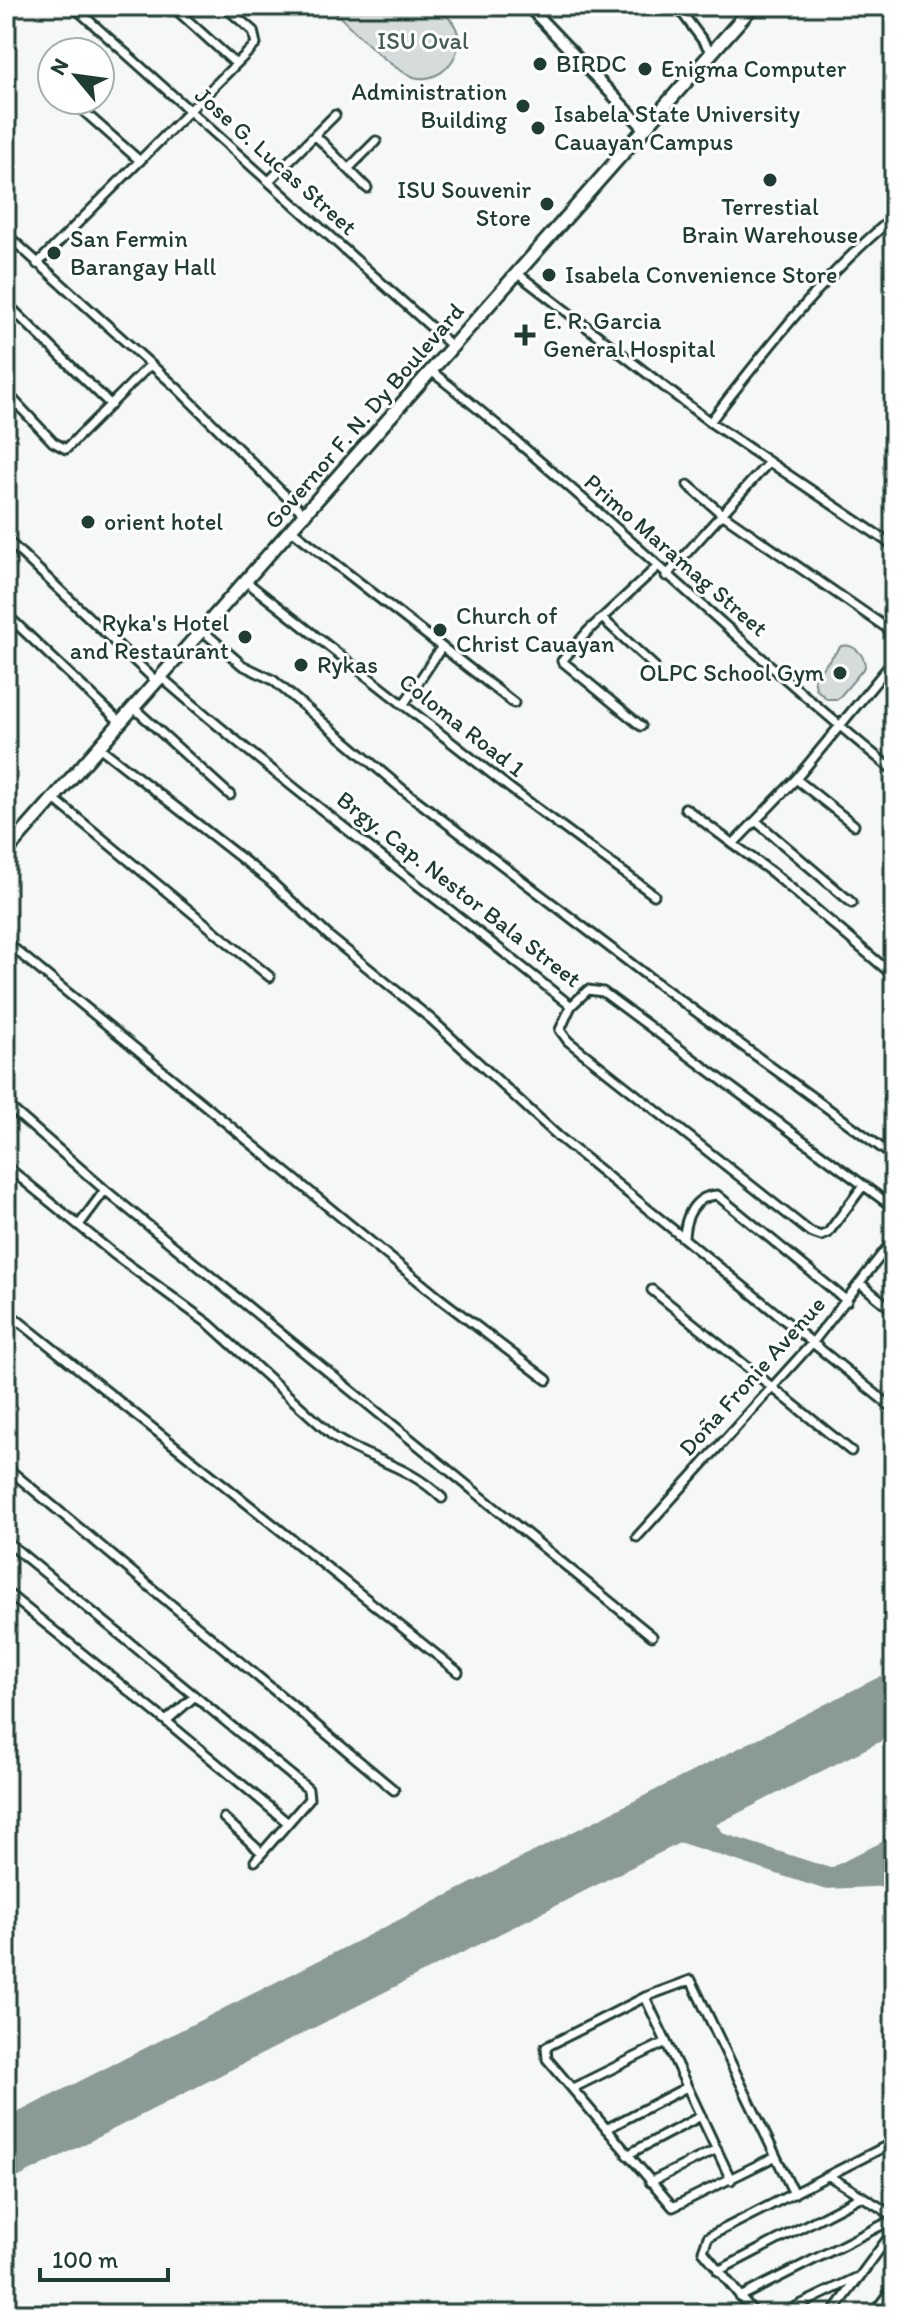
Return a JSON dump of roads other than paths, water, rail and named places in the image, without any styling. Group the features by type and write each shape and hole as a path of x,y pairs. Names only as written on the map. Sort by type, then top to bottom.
{"highway":[{"name":"Governor F. N. Dy Boulevard","path":"6,852 248,583 430,370 753,6"},
{"path":"886,6 894,16"}],"street":[{"name":"Jose G. Lucas Street","path":"73,6 452,346"},
{"path":"172,6 236,64"},
{"path":"37,264 251,50 257,39 253,31 224,6"},
{"path":"528,6 645,129"},
{"path":"677,6 712,53"},
{"path":"270,180 335,115"},
{"path":"89,116 140,161"},
{"path":"315,135 367,188"},
{"path":"348,169 376,141"},
{"path":"710,422 799,308 857,247 894,217"},
{"path":"6,234 150,365 306,516"},
{"path":"518,274 710,422 894,546"},
{"path":"6,303 111,405"},
{"path":"6,392 53,442 66,449 150,365"},
{"name":"Primo Maramag Street","path":"430,370 491,419 656,568 894,771"},
{"path":"666,576 769,462"},
{"path":"688,485 722,514 894,633"},
{"path":"293,531 514,703"},
{"name":"Brgy. Cap. Nestor Bala Street","path":"6,539 159,679 266,767 413,879 571,1006 588,990 603,992 894,1208"},
{"path":"641,726 562,661 602,618 656,568"},
{"name":"Coloma Road 1","path":"248,583 654,895"},
{"path":"6,614 121,723"},
{"path":"602,618 654,666"},
{"path":"203,631 245,668 273,680 402,789 894,1157"},
{"path":"404,704 441,648"},
{"path":"733,844 796,779 894,660"},
{"path":"134,708 230,795"},
{"path":"99,747 269,880 331,938 431,1019 559,1137 894,1409"},
{"path":"796,779 854,825"},
{"path":"53,798 270,977"},
{"path":"685,808 773,873 894,976"},
{"path":"757,822 852,903"},
{"path":"6,942 438,1297 547,1380"},
{"path":"571,1006 560,1030 568,1041 810,1232 821,1236 828,1233 863,1186"},
{"path":"6,1104 105,1190 652,1636"},
{"path":"6,1166 209,1324 335,1438 357,1452 406,1469 421,1478 442,1498"},
{"path":"79,1225 105,1190"},
{"path":"684,1237 688,1213 708,1195 717,1195 847,1301"},
{"name":"Doña Fronie Avenue","path":"637,1537 813,1342 894,1239"},
{"path":"861,1284 894,1311"},
{"path":"652,1290 851,1451"},
{"path":"6,1311 458,1672"},
{"path":"6,1467 394,1790"},
{"path":"6,1541 308,1789 309,1799 255,1861"},
{"path":"6,1592 288,1823"},
{"path":"166,1721 195,1696"},
{"path":"224,1818 262,1853"},
{"path":"774,2157 673,2207 547,2059 546,2047 684,1980 695,1984 794,2194"},
{"path":"645,1997 731,2180"},
{"path":"573,2088 666,2042"},
{"path":"606,2129 687,2087"},
{"path":"627,2155 701,2116"},
{"path":"755,2314 703,2251 708,2237 894,2142"},
{"path":"650,2182 717,2149"},
{"path":"740,2297 894,2217 829,2176"},
{"path":"718,2271 862,2196"},
{"path":"832,2314 894,2230"},
{"path":"781,2314 858,2277"},
{"path":"873,2314 894,2286"}],"place":[{"name":"BIRDC","path":"540,64"},
{"name":"Enigma Computer","path":"645,69"},
{"name":"Administration Building","path":"523,106"},
{"name":"Isabela State University Cauayan Campus","path":"538,128"},
{"name":"Terrestial Brain Warehouse","path":"770,180"},
{"name":"ISU Souvenir Store","path":"547,204"},
{"name":"San Fermin Barangay Hall","path":"54,253"},
{"name":"Isabela Convenience Store","path":"549,275"},
{"name":"E. R. Garcia General Hospital","path":"525,335"},
{"name":"orient hotel","path":"88,522"},
{"name":"Church of Christ Cauayan","path":"440,630"},
{"name":"Ryka's Hotel and Restaurant","path":"245,637"},
{"name":"Rykas","path":"301,665"},
{"name":"OLPC School Gym","path":"840,673"}],"park label":[{"name":"ISU Oval","path":"423,41"}]}
